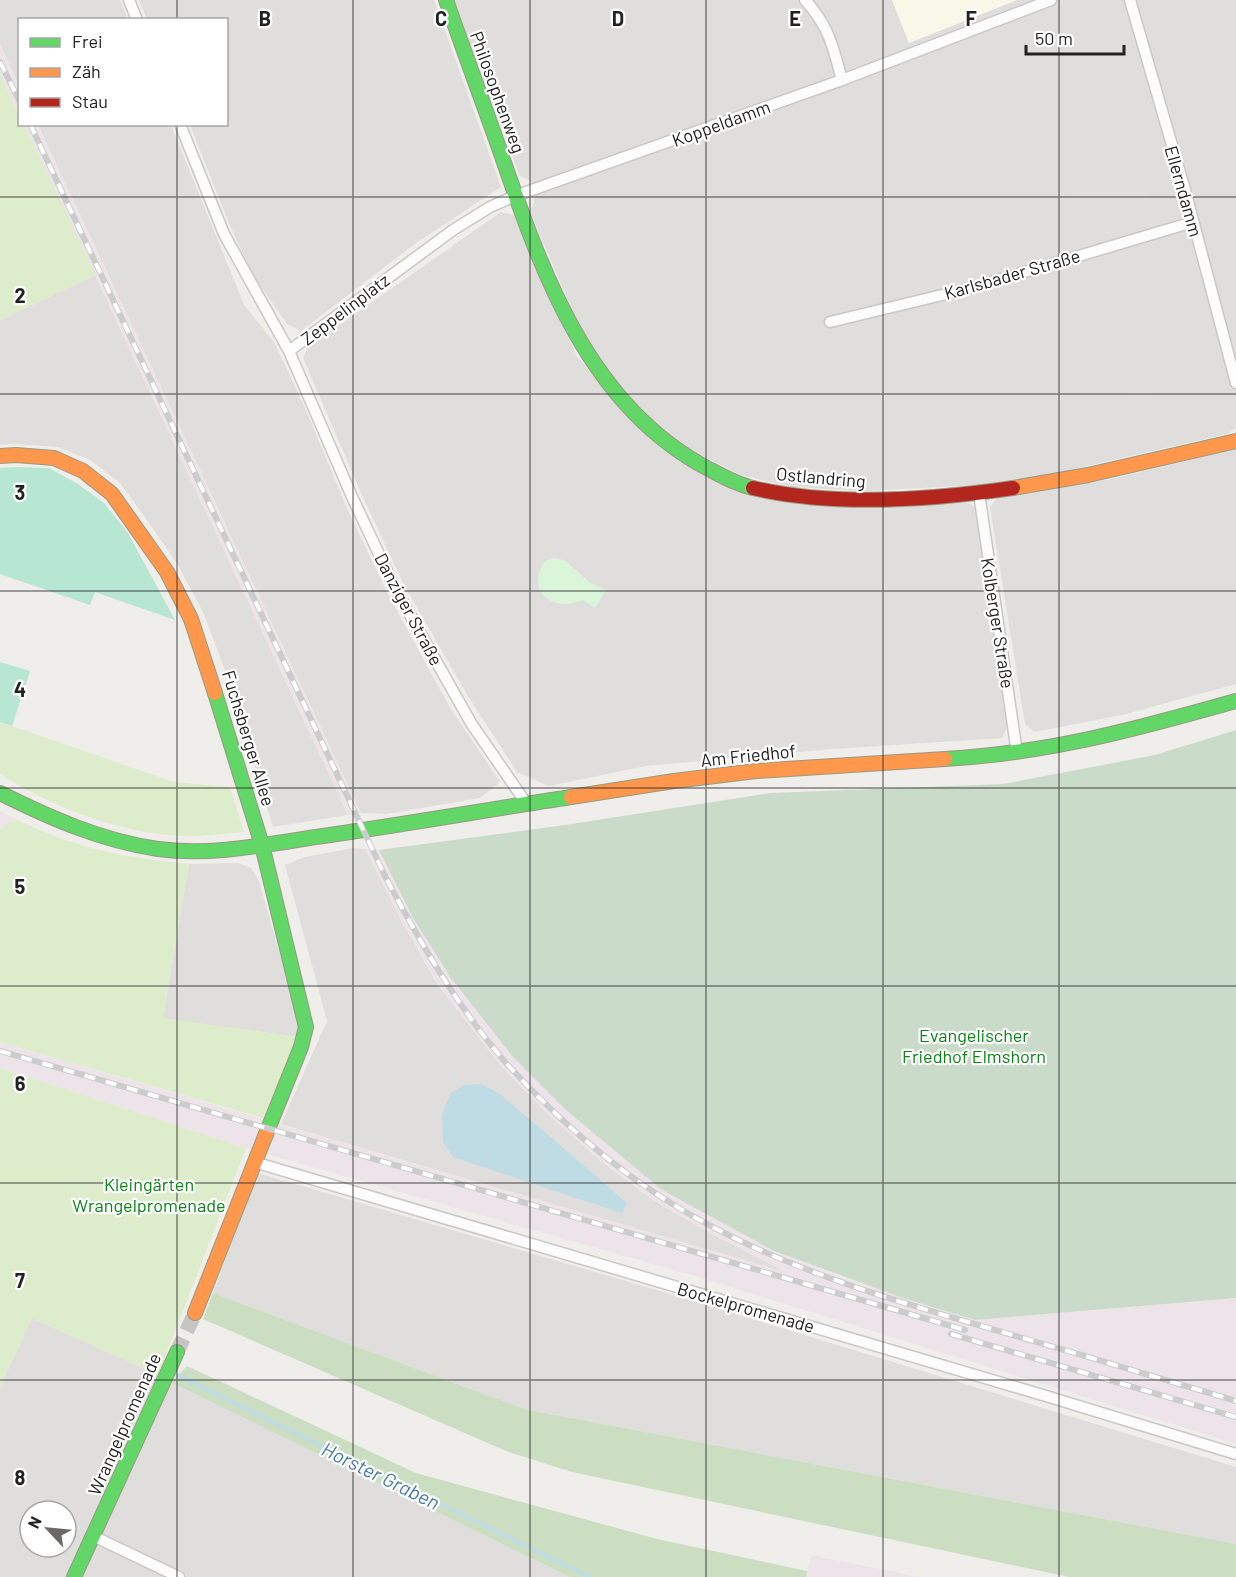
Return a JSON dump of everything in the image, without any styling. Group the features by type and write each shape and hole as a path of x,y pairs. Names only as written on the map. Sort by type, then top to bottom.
{"street":[{"path":"129,0 136,18"},
{"name":"Philosophenweg","path":"446,0 515,196"},
{"path":"805,0 826,28 842,80"},
{"name":"Koppeldamm","path":"401,267 490,207 515,196 842,80 1051,0"},
{"name":"Ellerndamm","path":"1130,0 1236,383"},
{"name":"Zeppelinplatz","path":"181,126 224,234 288,351 313,404"},
{"name":"Ostlandring","path":"515,196 547,274 585,350 603,376 630,410 663,441 688,459 739,484 790,496 867,500 979,493 1067,479 1236,441"},
{"name":"Karlsbader Straße","path":"830,321 971,288 1193,222"},
{"name":"Zeppelinplatz","path":"288,351 401,267"},
{"name":"Danziger Straße","path":"313,404 353,500 396,590 471,723 526,803"},
{"name":"Fuchsberger Allee","path":"0,456 54,458 82,471 112,494 167,572 191,619 262,845 306,1027 301,1047 254,1162"},
{"name":"Kolberger Straße","path":"979,493 1017,753"},
{"name":"Am Friedhof","path":"0,793 45,816 86,832 161,849 207,850 364,831 526,803 706,777 837,765 1017,753 1099,738 1236,701"},
{"path":"195,1313 254,1162"},
{"name":"Bockelpromenade","path":"254,1162 1236,1454"},
{"name":"Wrangelpromenade","path":"74,1577 177,1352"},
{"path":"93,1536 179,1577"}],"shaded area":[{"path":"0,0 120,0 128,18 18,18 18,84 0,44"},
{"path":"139,0 434,0 501,187 416,243 301,331 287,324 253,275 231,228 190,126 228,126 228,18 147,18"},
{"path":"452,0 892,0 909,43 1017,0 1236,0 1236,428 1227,434 1065,471 978,485 866,491 792,487 741,475 694,452 668,436 609,373 572,310 530,211 534,203 531,181 520,176"},
{"path":"892,0 1017,0 909,43"},
{"path":"449,43 467,92 435,103 418,55"},
{"path":"0,44 18,84 18,113 0,74"},
{"path":"24,126 38,126 361,813 348,815"},
{"path":"38,126 171,126 244,305 274,342 306,410 345,504 388,594 449,706 500,782 480,798 387,814 361,813"},
{"path":"1132,136 1153,225 1086,244 1066,157"},
{"path":"501,212 514,215 540,279 577,356 624,414 659,447 685,465 737,491 792,503 867,507 967,502 975,507 1007,728 1002,738 834,749 646,766 549,786 517,772 466,693 404,585 303,358 308,347"},
{"path":"96,275 348,815 273,827 226,673 204,614 178,565 147,520 120,483 90,460 58,447 0,445 0,320"},
{"path":"1150,394 1158,441 1129,448 1119,401"},
{"path":"1236,449 1236,684 1122,715 1034,732 1025,724 990,507 997,498 1111,479"},
{"path":"990,634 994,665 953,670 949,639"},
{"path":"1062,685 1066,711 1030,717 1026,691"},
{"path":"0,811 16,819 0,829"},
{"path":"353,848 365,849 402,922 438,985 501,1066 555,1121 601,1161 653,1200 708,1232 790,1274 281,1124 327,1021 285,865 305,857"},
{"path":"365,849 379,850 413,918 451,978 513,1057 566,1110 662,1190 774,1251 836,1275 975,1320 1236,1298 1236,1444 695,1276 246,1148 0,1068 0,1042 785,1272 653,1200 601,1161 555,1121 501,1066 438,985 402,922"},
{"path":"238,863 251,868 259,881 301,1030 299,1037 163,1019 189,864"},
{"path":"258,1173 687,1299 1236,1467 1236,1544 524,1409 213,1293"},
{"path":"32,1318 158,1375 570,1577 0,1577 0,1387"},
{"path":"811,1555 919,1577 806,1577"}],"green space":[{"path":"0,74 18,113 18,126 24,126 96,275 0,320"},
{"path":"0,468 49,468 78,484 104,503 128,533 175,620 95,592 90,605 0,574"},
{"path":"555,558 566,561 589,582 606,590 595,608 583,600 565,604 556,603 543,595 538,576 545,561"},
{"path":"0,662 30,671 12,726 0,722"},
{"path":"0,722 174,782 230,787 244,832 199,836 147,832 121,827 70,810 0,774"},
{"name":"Evangelischer Friedhof Elmshorn","path":"1236,730 1236,1298 975,1320 903,1298 774,1251 662,1190 566,1110 513,1057 451,978 413,918 379,850 565,825 770,793 1003,784 1155,755"},
{"path":"16,819 58,837 100,850 143,859 189,864 163,1018 299,1037 263,1118 0,1042 0,829"},
{"name":"Kleingärten Wrangelpromenade","path":"0,1068 246,1148 158,1375 32,1318 0,1387"},
{"path":"213,1293 524,1409 1236,1544 1236,1577 1069,1577 572,1472 506,1451 203,1319"},
{"path":"187,1366 416,1473 657,1539 807,1571 806,1577 570,1577 171,1382"}],"water":[{"path":"481,1084 500,1094 627,1203 622,1213 453,1157 443,1142 442,1115 451,1093 464,1085"}],"waterway":[{"name":"Horster Graben","path":"173,1373 590,1577"}],"tunnel":[{"path":"177,1352 195,1313"}],"railway":[{"path":"0,62 18,98"},
{"path":"31,126 385,876 456,997 489,1042 529,1088 602,1154 655,1193 711,1226 777,1257 845,1284 915,1306 1236,1401"},
{"path":"0,1051 965,1330"},
{"path":"951,1334 1236,1417"}],"traffic: fast":[{"path":"446,0 531,238 573,328 599,370 629,408 665,441 707,468 753,488"},
{"path":"215,693 262,845 306,1027 301,1047 266,1134"},
{"path":"945,759 1057,745 1128,730 1236,701"},
{"path":"0,793 57,820 97,834 137,845 178,851 257,846 571,797"},
{"path":"74,1577 177,1352"}],"traffic: slow":[{"path":"1013,488 1088,475 1236,441"},
{"path":"0,456 54,458 83,471 112,494 167,572 191,619 215,693"},
{"path":"571,797 756,771 945,759"},
{"path":"195,1313 266,1134"}],"traffic: jam":[{"path":"753,488 784,494 849,500 949,496 1013,488"}]}
